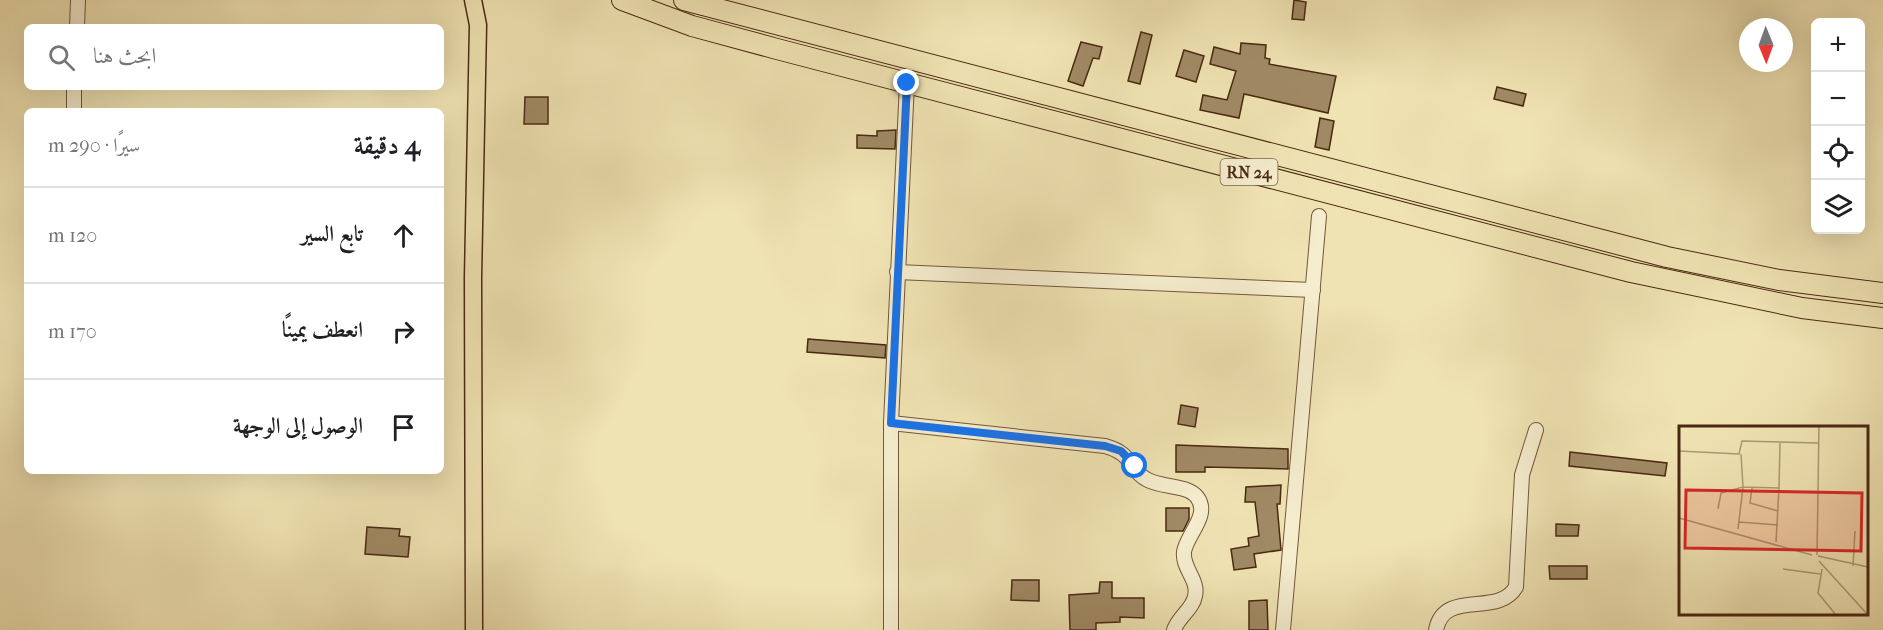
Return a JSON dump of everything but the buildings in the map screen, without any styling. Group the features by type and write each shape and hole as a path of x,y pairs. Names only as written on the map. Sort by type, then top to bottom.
{"highway":[{"name":"RN 24","path":"622,0 692,26 1632,272 1802,308 1883,318"},
{"name":"RN 24","path":"684,0 1679,260 1779,280 1883,293"}],"main road":[{"path":"473,0 478,25 473,278 474,630"},
{"path":"478,25 485,0"}],"street":[{"path":"77,24 78,0"},
{"path":"891,630 891,423 907,83"},
{"path":"74,90 74,108"},
{"path":"1283,630 1319,216"},
{"path":"897,272 1313,290"},
{"path":"891,423 1105,446 1127,456 1147,480 1191,492 1199,501 1200,513 1197,525 1188,539 1184,562 1196,589 1196,596 1174,630"},
{"path":"1436,630 1442,615 1452,608 1502,602 1512,595 1516,587 1522,475 1536,430"}],"route":[{"path":"907,83 891,423 1105,446 1121,451 1135,466"}]}
